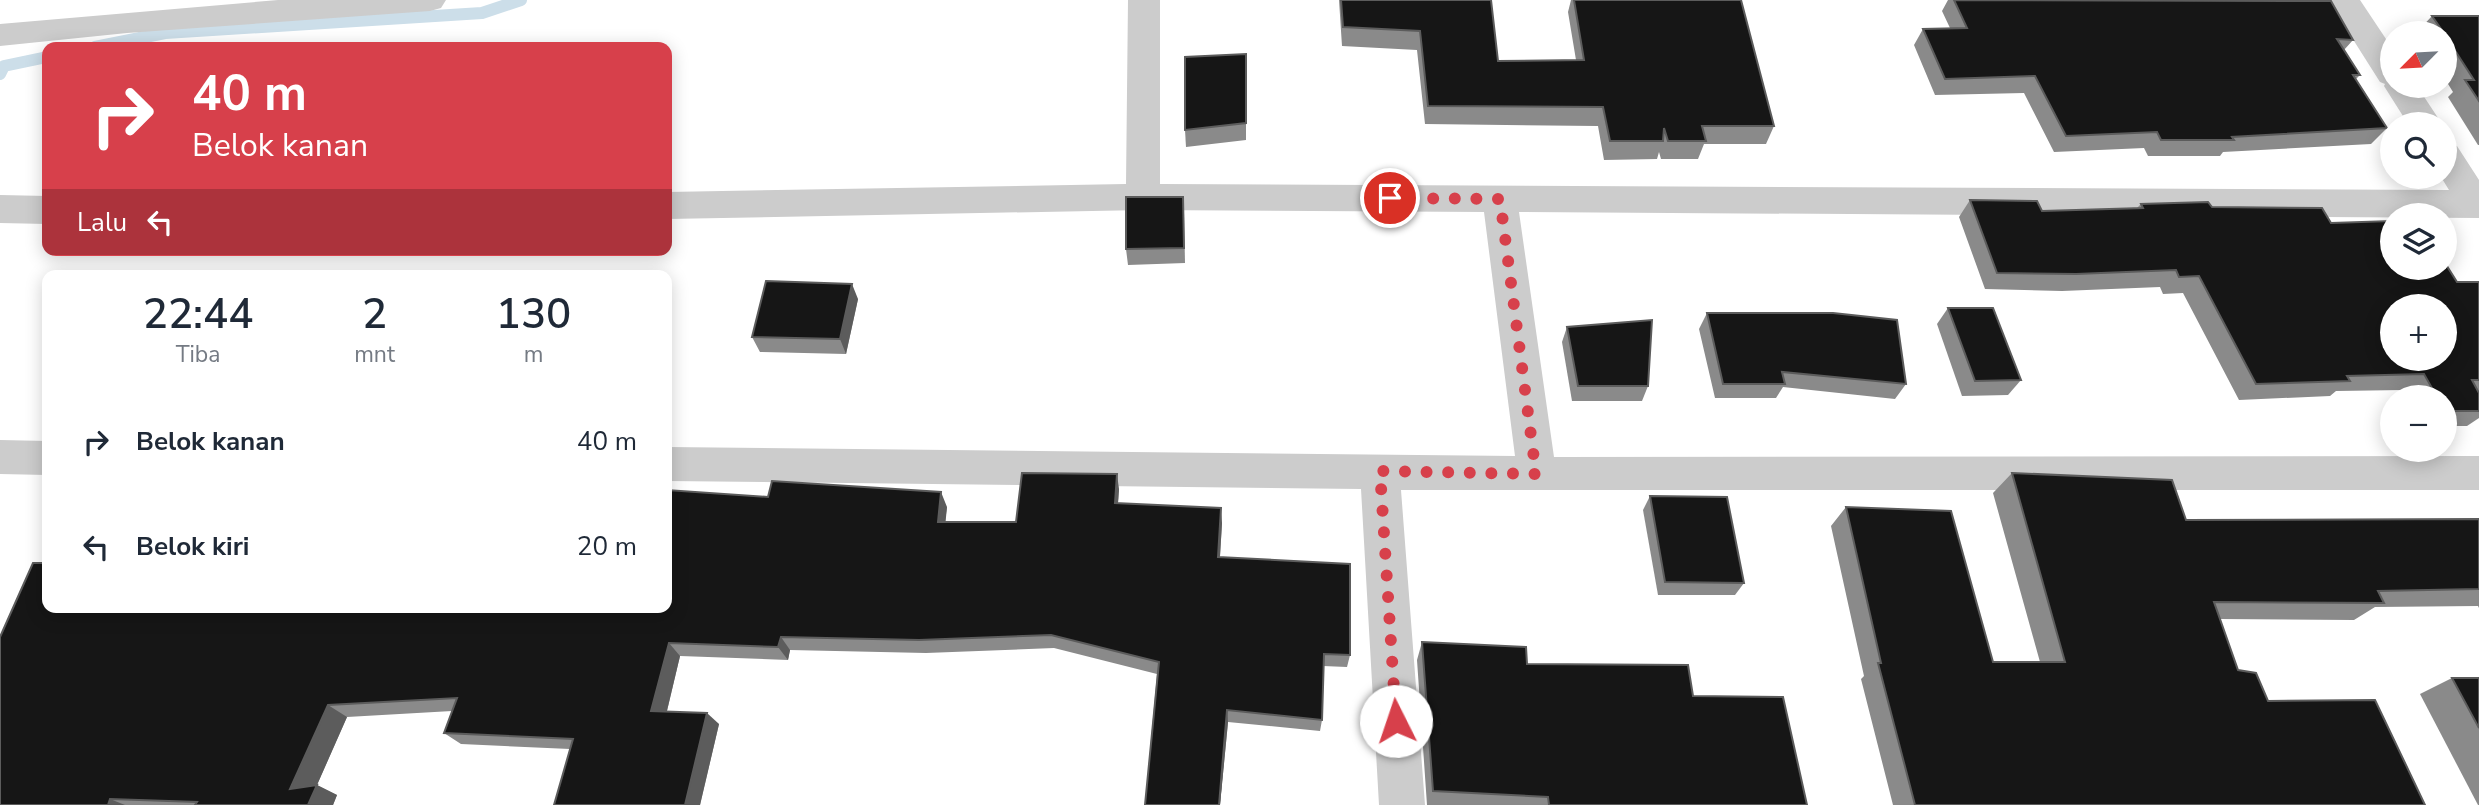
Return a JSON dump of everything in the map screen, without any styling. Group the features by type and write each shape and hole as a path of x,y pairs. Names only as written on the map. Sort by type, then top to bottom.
{"street":[{"path":"1143,197 1144,0"},
{"path":"2344,0 2380,56"},
{"path":"0,35 132,11 410,1"},
{"path":"2457,173 2478,204"},
{"path":"672,206 1143,197 2478,204"},
{"path":"1500,199 1536,474"},
{"path":"0,209 42,210"},
{"path":"0,457 42,457"},
{"path":"672,464 1536,474 2479,473"},
{"path":"1380,471 1402,805"}],"building":[{"path":"1341,0 1491,0 1498,61 1584,60 1574,0 1741,0 1774,126 1702,126 1706,141 1668,141 1664,128 1663,141 1610,141 1603,107 1428,106 1420,31 1343,27"},
{"path":"1954,0 2331,1 2353,40 2337,39 2360,75 2353,75 2380,117 2380,128 2232,137 2234,140 2161,140 2157,132 2066,136 2035,76 1945,79 1923,29 1967,28"},
{"path":"2432,16 2479,16 2479,101 2465,80 2474,80 2457,54 2457,21 2436,21"},
{"path":"1246,54 1246,123 1185,130 1185,57"},
{"path":"1126,197 1183,197 1184,248 1126,249"},
{"path":"1970,200 2037,201 2042,211 2143,208 2141,204 2208,202 2212,207 2322,208 2331,223 2380,221 2380,280 2479,282 2479,380 2472,380 2479,393 2479,411 2457,411 2457,385 2430,385 2424,374 2347,376 2350,381 2256,384 2199,276 2179,277 2176,270 2076,274 1997,273"},
{"path":"766,281 852,284 840,339 752,337"},
{"path":"1948,308 1993,308 2021,380 1975,381"},
{"path":"1707,313 1833,313 1897,320 1906,384 1782,372 1785,384 1723,384"},
{"path":"1652,320 1648,386 1578,386 1567,327"},
{"path":"1022,473 1117,474 1115,503 1221,508 1218,557 1350,564 1350,655 1324,654 1322,720 1227,710 1219,805 1145,805 1159,662 1051,635 919,640 781,637 778,647 669,643 651,711 707,713 685,805 554,805 573,739 444,733 457,698 328,705 290,789 317,785 308,805 195,805 197,802 110,799 108,805 0,805 0,637 33,563 42,563 42,613 672,613 672,490 768,497 772,481 941,492 938,522 1016,522"},
{"path":"2012,473 2172,480 2186,520 2479,519 2479,589 2378,591 2384,603 2214,602 2238,670 2256,673 2268,701 2375,700 2425,805 1915,805 1878,663 1881,663 1846,507 1951,511 1993,662 2065,662"},
{"path":"1650,496 1727,497 1744,583 1665,582"},
{"path":"1422,642 1526,647 1527,664 1688,665 1693,696 1783,697 1807,805 1549,805 1548,797 1433,791"},
{"path":"2452,678 2479,678 2479,728"}],"waterway":[{"path":"120,42 165,33 482,13 521,0"},
{"path":"0,74 4,66 42,58"}],"route":[{"path":"1390,198 1500,199 1536,474 1380,471 1396,721"}]}
